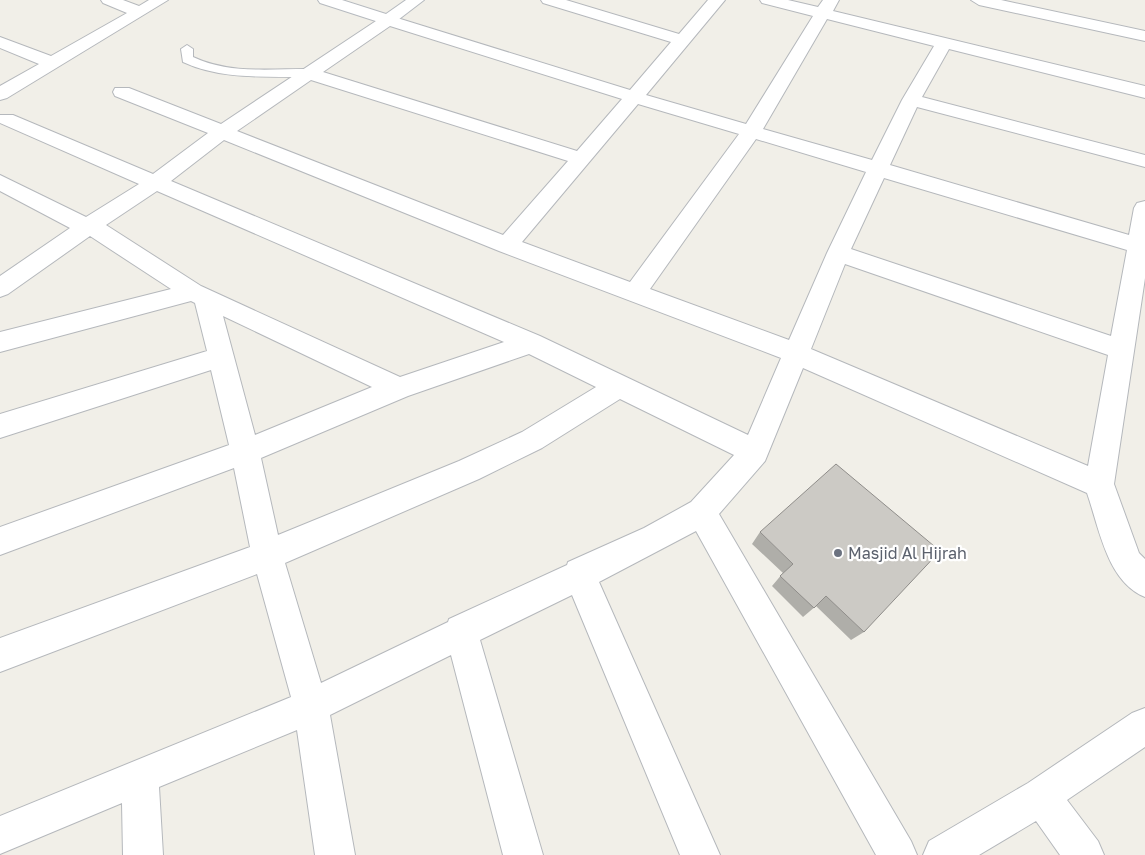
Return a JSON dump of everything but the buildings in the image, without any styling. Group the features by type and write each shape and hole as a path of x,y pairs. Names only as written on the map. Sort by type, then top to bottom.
{"street":[{"path":"109,0 140,12"},
{"path":"0,94 160,0"},
{"path":"326,0 633,97 1143,246"},
{"path":"0,288 87,227 155,183 222,132 306,73 416,0"},
{"path":"550,0 680,40"},
{"path":"507,245 582,160 680,40 717,0"},
{"path":"768,0 826,7 945,42 1145,92"},
{"path":"979,0 1145,36"},
{"path":"635,293 751,132 826,7"},
{"path":"0,42 52,63"},
{"path":"0,835 311,706 579,573 656,538 702,512 756,452 795,353 838,253 911,100 945,42"},
{"path":"306,73 582,160"},
{"path":"122,92 507,245 795,353 1099,484"},
{"path":"911,100 1145,161"},
{"path":"6,119 531,343 756,452"},
{"path":"0,182 87,227 96,229 200,295 399,388"},
{"path":"1145,208 1143,246 1122,350 1099,484 1127,562 1145,582"},
{"path":"838,253 1122,350"},
{"path":"0,342 200,295"},
{"path":"200,295 221,357 245,452 267,555 311,706 335,855"},
{"path":"0,541 245,452 399,388 531,343"},
{"path":"0,426 221,357"},
{"path":"0,655 267,555 469,470 532,440 619,386"},
{"path":"702,512 897,855"},
{"path":"579,573 700,855"},
{"path":"461,631 523,855"},
{"path":"943,855 1041,796 1145,726"},
{"path":"140,777 143,855"},
{"path":"1041,796 1084,855"}],"lane":[{"path":"187,49 187,59 199,66 214,69 306,73"}],"place":[{"name":"Masjid Al Hijrah","path":"838,553"}]}
